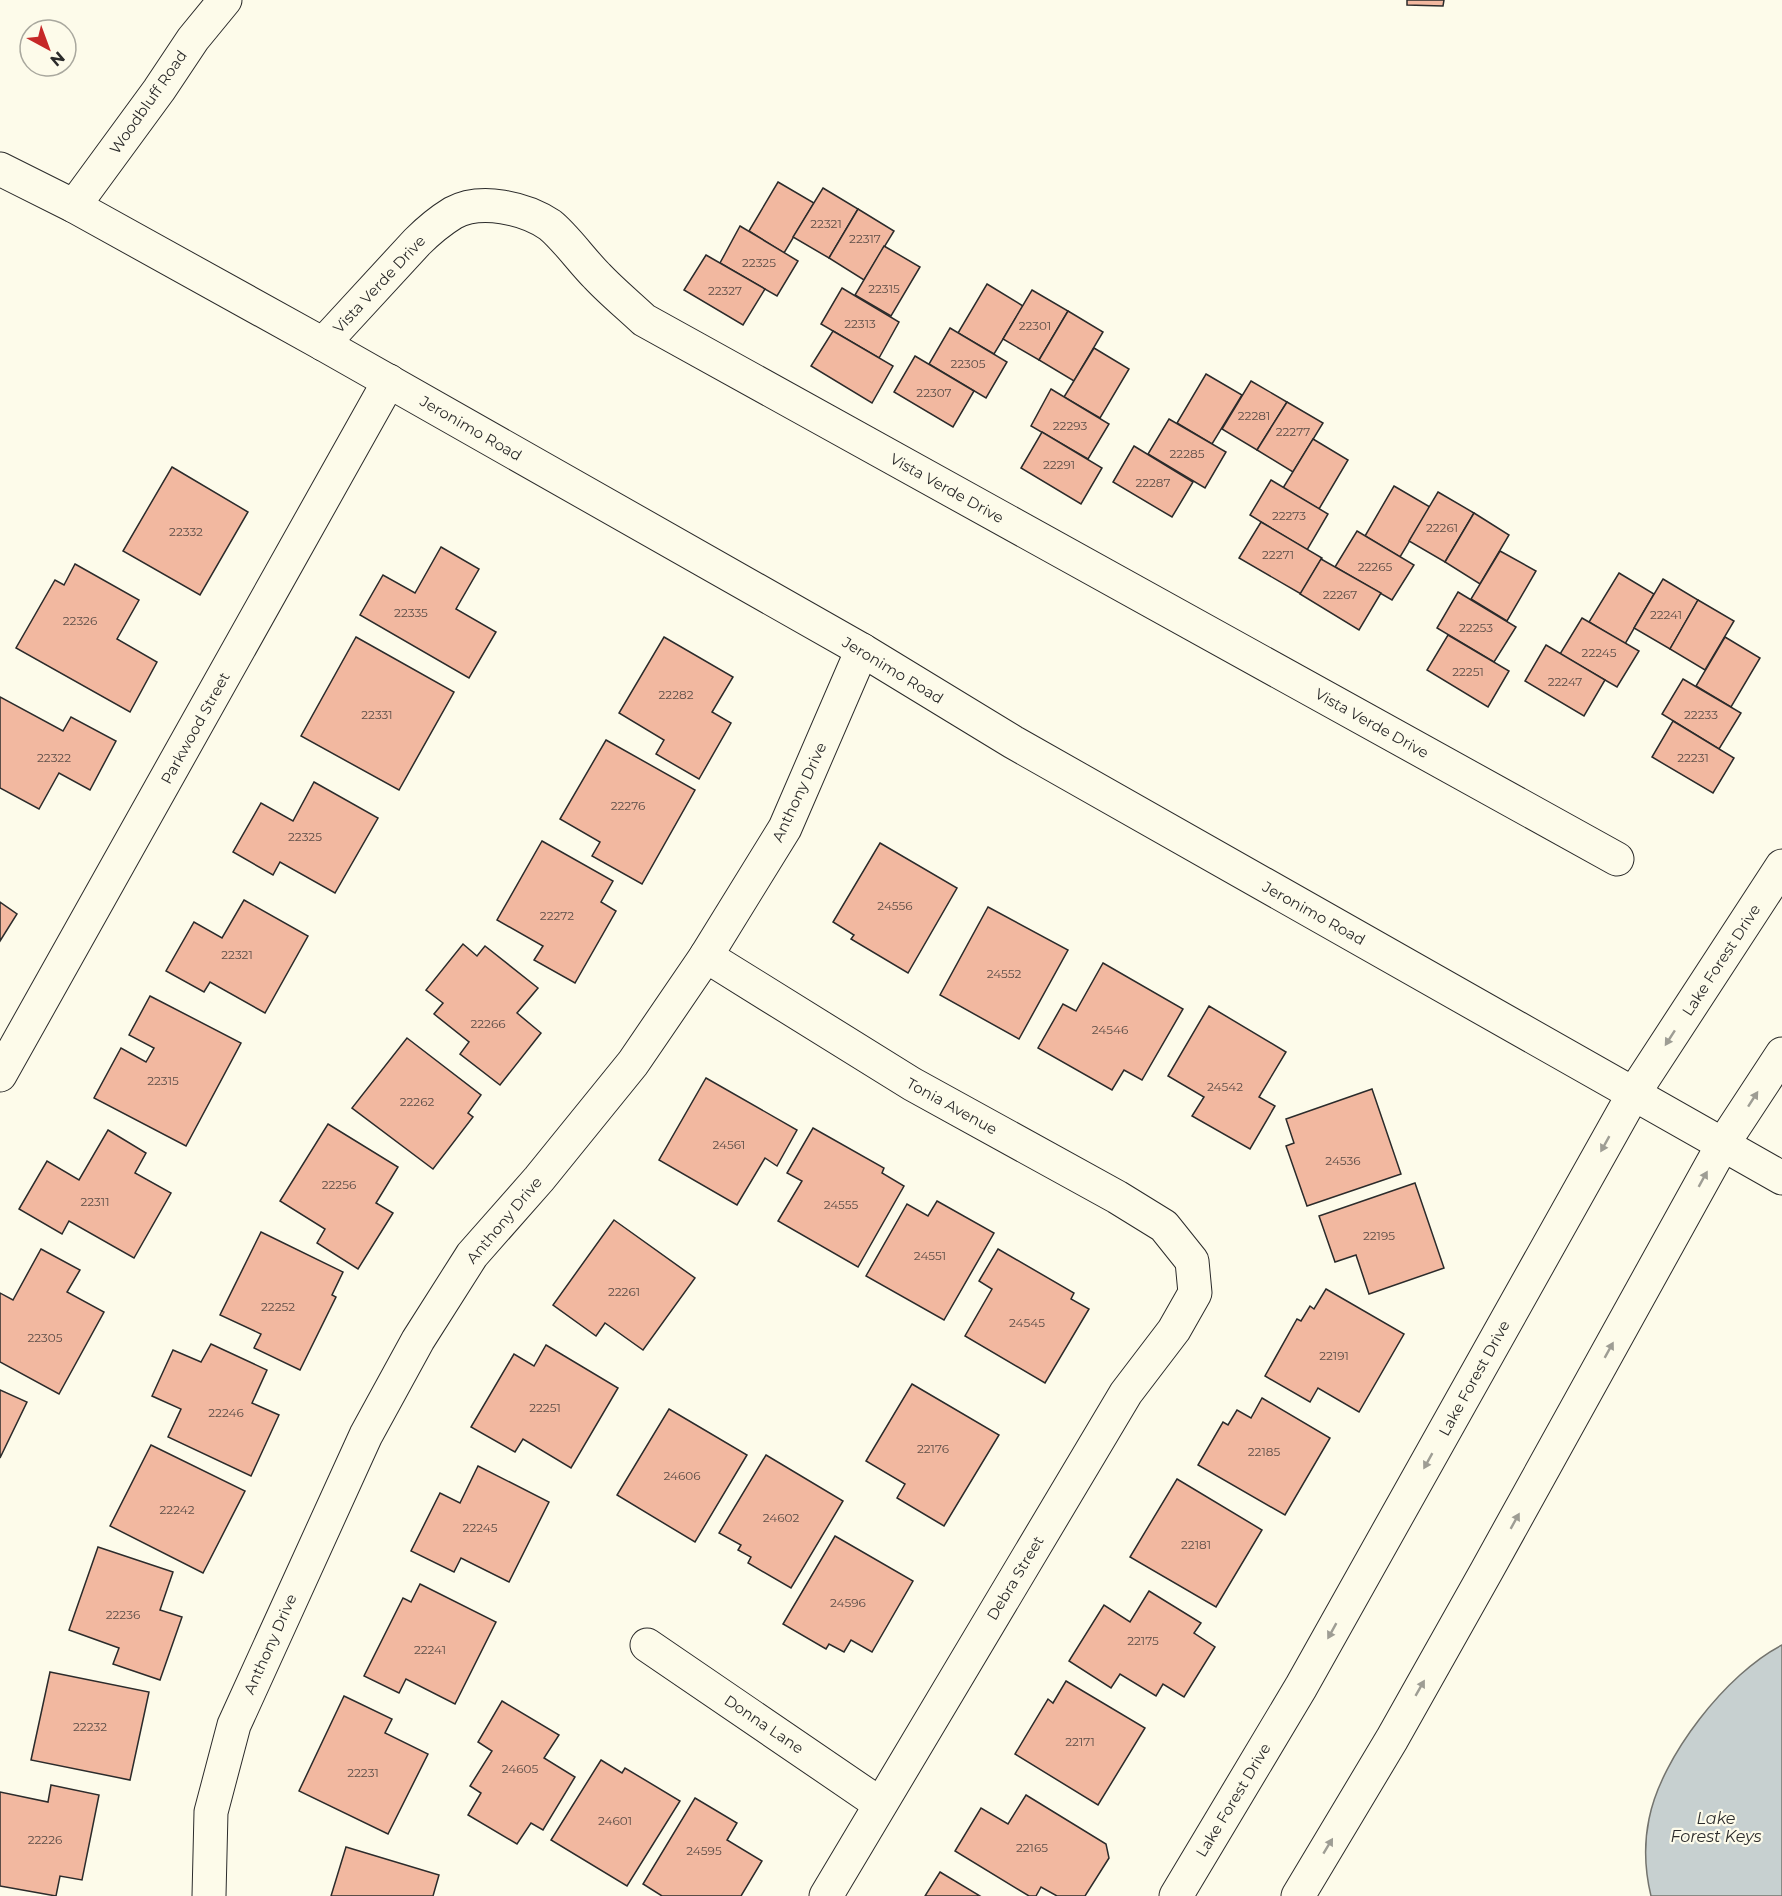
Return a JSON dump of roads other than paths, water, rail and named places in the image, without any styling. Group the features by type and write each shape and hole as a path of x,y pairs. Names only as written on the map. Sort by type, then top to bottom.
{"street":[{"name":"Woodbluff Road","path":"74,206 159,90 193,39 225,0"},
{"name":"Jeronimo Road","path":"0,169 74,206 389,381 862,650 1013,742 1782,1178"},
{"name":"Vista Verde Drive","path":"323,344 417,242 430,229 455,212 478,207 525,212 551,226 597,277 644,320 1617,859"},
{"name":"Parkwood Street","path":"0,1075 389,381"},
{"name":"Anthony Drive","path":"208,1896 211,1812 234,1725 366,1435 418,1340 472,1255 633,1063 706,956 785,828 862,650"},
{"name":"Lake Forest Drive","path":"1176,1896 1301,1687 1634,1093 1782,866"},
{"name":"Tonia Avenue","path":"706,956 912,1084 1117,1197 1164,1226 1192,1261"},
{"path":"1298,1896 1392,1739 1723,1144 1782,1054"},
{"name":"Debra Street","path":"826,1896 1126,1393 1174,1330 1195,1293 1192,1261"},
{"name":"Donna Lane","path":"647,1645 880,1804"}],"water":[{"name":"Lake Forest Keys","path":"1782,1645 1782,1896 1651,1896 1647,1877 1647,1828 1656,1795 1667,1770 1699,1719 1719,1696 1761,1658"}]}
